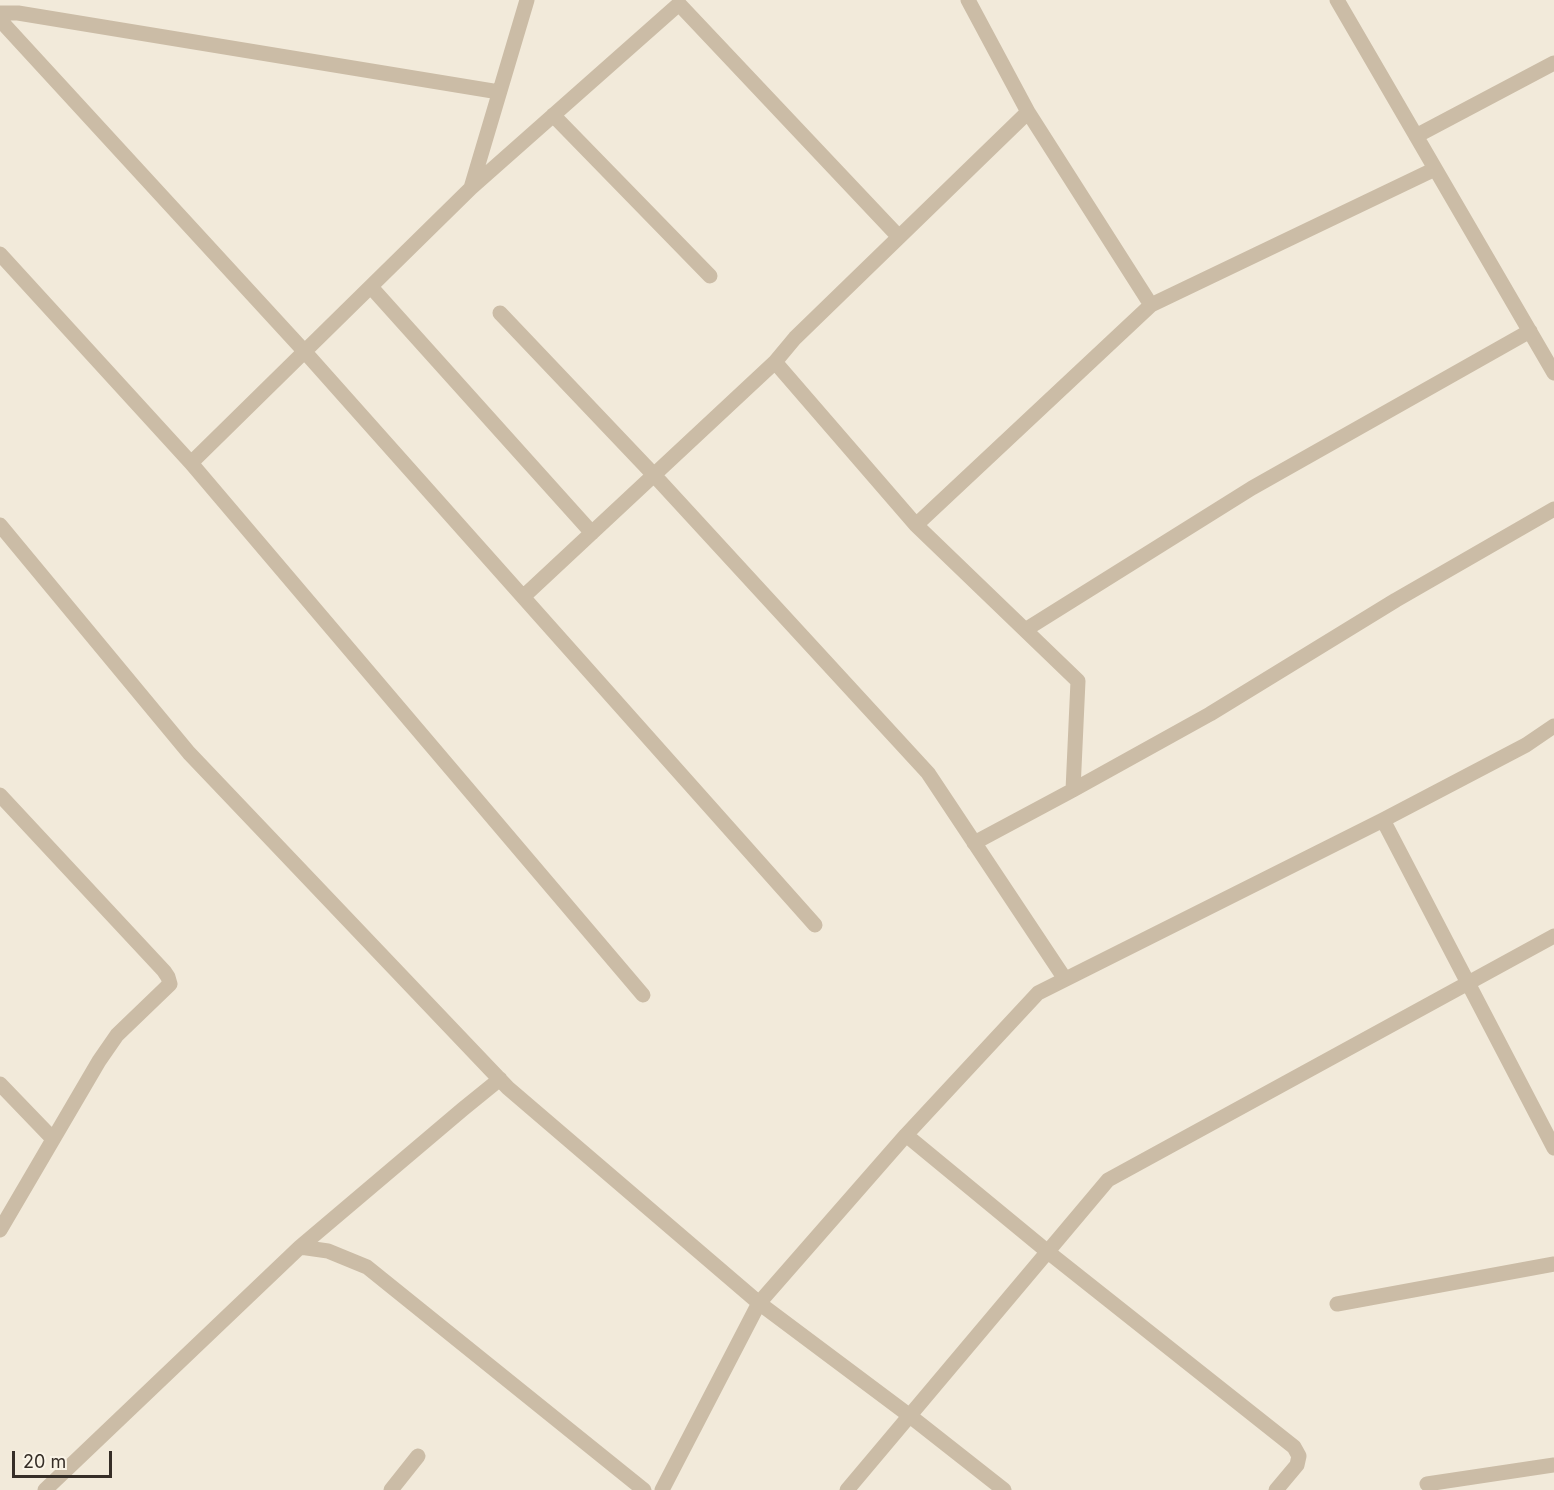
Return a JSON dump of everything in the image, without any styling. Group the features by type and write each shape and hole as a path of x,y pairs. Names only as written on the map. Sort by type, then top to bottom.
{"street":[{"path":"471,188 527,0"},
{"path":"968,0 1028,112 1151,305"},
{"path":"1337,0 1553,367"},
{"path":"191,463 471,188 679,4 899,237"},
{"path":"0,13 18,13 499,92"},
{"path":"0,20 305,352 815,925"},
{"path":"1416,136 1554,63"},
{"path":"523,597 775,362 795,338 1028,112"},
{"path":"554,115 710,276"},
{"path":"916,525 1151,305 1435,169"},
{"path":"0,254 191,463 643,995"},
{"path":"371,287 592,533"},
{"path":"500,313 654,475 928,773 1065,979"},
{"path":"1025,630 1252,488 1530,331"},
{"path":"775,362 916,525 1078,681 1073,790"},
{"path":"974,843 1210,714 1396,600 1554,509"},
{"path":"0,525 189,753 517,1096 759,1303 1004,1490"},
{"path":"662,1490 759,1303 906,1135 1038,993 1383,820 1526,745 1554,726"},
{"path":"0,795 164,971 170,984 117,1035 99,1061 0,1230"},
{"path":"1383,820 1554,1148"},
{"path":"847,1490 1108,1180 1554,936"},
{"path":"45,1490 300,1247 500,1079"},
{"path":"0,1084 53,1139"},
{"path":"906,1135 1048,1252 1294,1447 1299,1456 1297,1465 1276,1490"},
{"path":"300,1247 328,1251 367,1267 644,1490"},
{"path":"1337,1304 1554,1264"},
{"path":"391,1490 418,1456"},
{"path":"1427,1484 1554,1465"}]}
